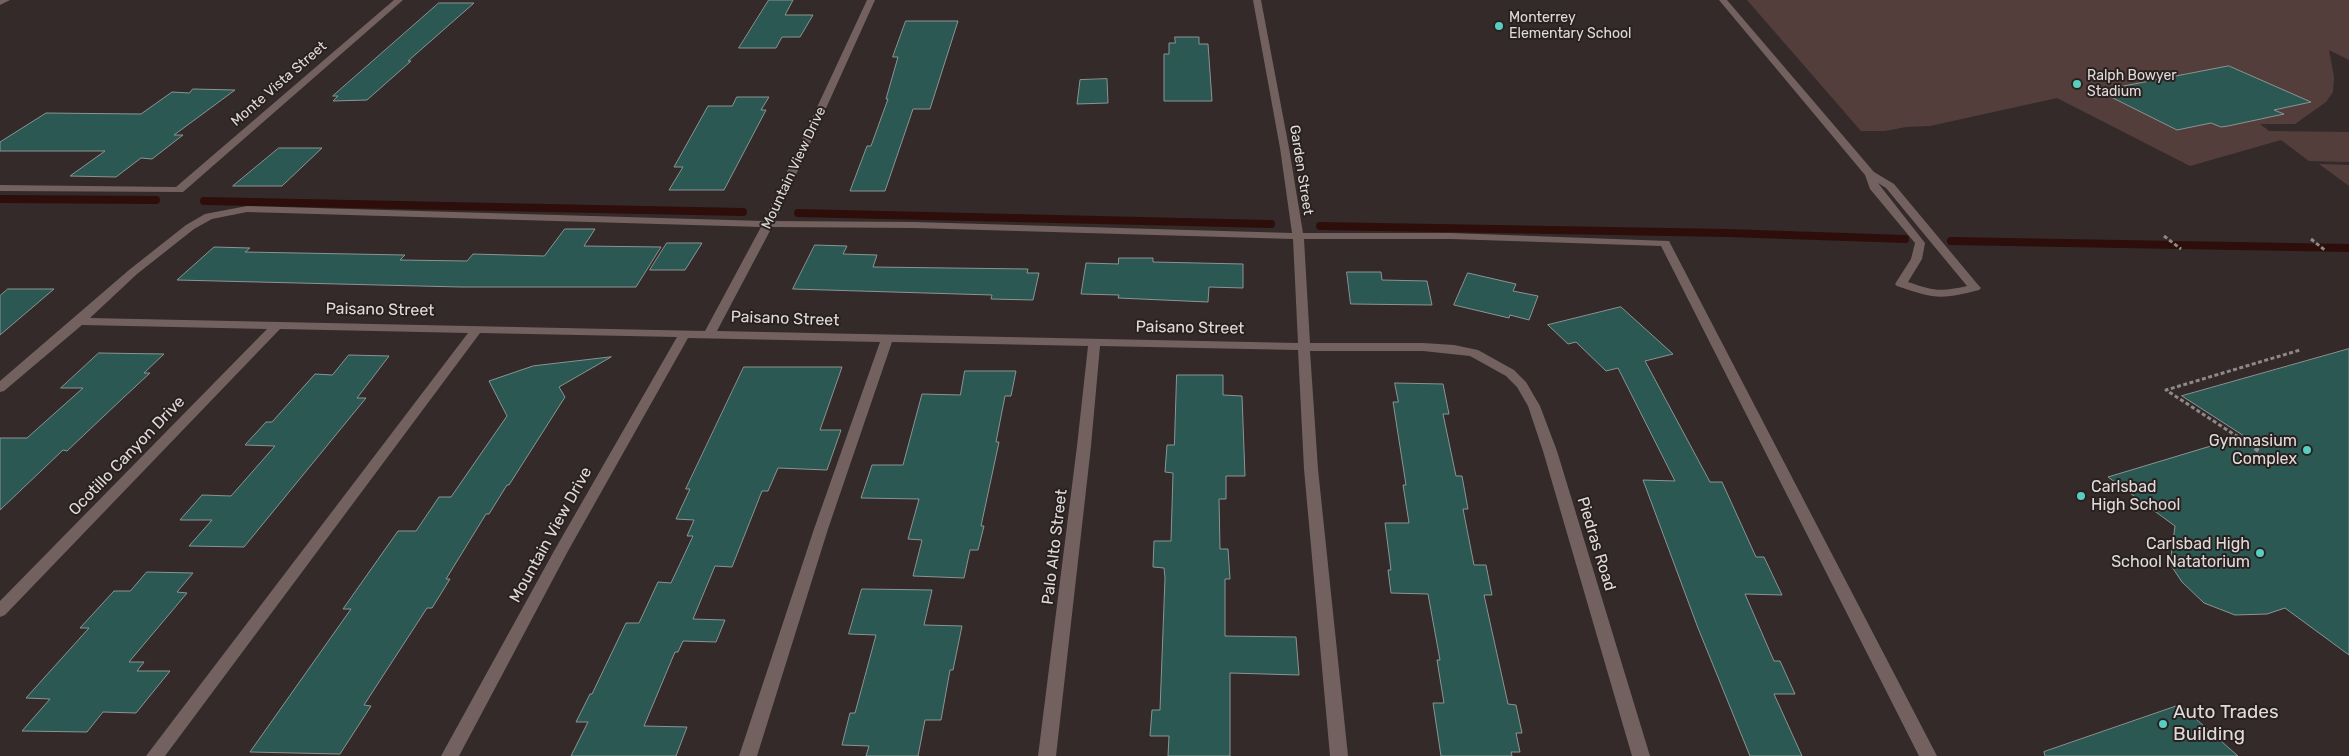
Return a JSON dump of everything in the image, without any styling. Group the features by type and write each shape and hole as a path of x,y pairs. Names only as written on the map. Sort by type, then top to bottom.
{"street":[{"path":"0,3 6,0"},
{"name":"Monte Vista Street","path":"0,188 179,190 398,0"},
{"name":"Mountain View Drive","path":"710,333 768,224 871,0"},
{"name":"Garden Street","path":"1257,0 1267,48 1298,236 1306,347 1305,386 1310,460 1339,756"},
{"path":"1723,0 1870,174 1890,186 1975,288 1943,295 1931,294 1901,284 1917,260 1921,250 1920,243 1874,187 1870,174"},
{"path":"0,388 165,245 208,216 222,212 248,209 768,224 914,225 1298,236 1451,236 1665,243 1928,756"},
{"name":"Paisano Street","path":"79,321 1454,349 1474,353 1489,359"},
{"name":"Ocotillo Canyon Drive","path":"0,611 278,324"},
{"path":"155,756 478,328"},
{"name":"Mountain View Drive","path":"450,756 561,552 685,333"},
{"path":"748,756 821,529 886,338"},
{"name":"Palo Alto Street","path":"1047,756 1084,446 1094,342"},
{"name":"Piedras Road","path":"1489,359 1510,373 1522,385 1534,406 1550,451 1641,756"}],"path":[{"path":"2164,236 2181,249"},
{"path":"2311,239 2326,251"},
{"path":"2259,451 2166,390 2300,350"}],"shaded area":[{"name":"Ralph Bowyer Stadium","path":"1747,0 2349,0 2349,60 2329,50 2334,77 2333,92 2326,102 2295,124 2260,124 2269,131 2349,132 2349,162 2309,161 2281,140 2190,166 2057,98 1930,126 1906,127 1885,131 1861,131"},
{"path":"2319,164 2349,165 2349,186"}],"building":[{"path":"769,0 793,0 785,15 813,15 800,37 782,37 776,48 739,48"},
{"path":"439,3 474,3 367,100 333,101 338,96 333,96"},
{"path":"906,21 958,21 930,109 913,109 885,191 850,191 867,146 871,146 888,99 886,99 898,57 893,57"},
{"path":"1175,37 1199,37 1199,44 1208,44 1212,101 1164,101 1164,54 1169,54 1169,43 1175,43"},
{"path":"2229,66 2311,102 2274,110 2284,114 2228,126 2221,127 2211,123 2177,130 2099,91"},
{"path":"1107,79 1108,103 1077,104 1080,80"},
{"path":"193,89 235,90 174,135 183,135 152,159 141,158 116,177 70,176 105,151 0,151 0,142 46,113 141,114 172,92 189,93"},
{"path":"737,97 769,97 761,110 766,110 724,190 669,190 683,167 674,167 708,106 732,106"},
{"path":"279,148 322,148 282,186 233,186"},
{"path":"565,229 595,229 584,246 661,247 636,287 460,287 177,280 214,247 250,248 245,252 405,255 400,260 467,261 473,254 544,256"},
{"path":"667,243 702,243 685,270 650,270"},
{"path":"815,245 847,246 843,254 877,255 873,267 1028,269 1027,273 1039,273 1033,300 991,299 992,295 793,289"},
{"path":"1119,258 1153,258 1153,262 1243,264 1243,288 1209,287 1208,302 1118,298 1119,295 1081,294 1086,263 1118,264"},
{"path":"1347,272 1381,272 1382,280 1427,281 1432,305 1351,304"},
{"path":"1468,273 1516,284 1513,291 1538,296 1529,320 1510,315 1509,318 1454,305"},
{"path":"8,289 54,289 0,335 0,296"},
{"path":"1621,307 1673,354 1645,361 1710,482 1722,482 1756,557 1764,557 1782,595 1745,594 1774,661 1780,661 1795,694 1774,694 1802,756 1750,756 1698,628 1643,480 1675,481 1618,368 1606,371 1576,342 1568,344 1548,325"},
{"name":"Carlsbad High School Natatorium","path":"2349,349 2349,655 2285,608 2267,614 2235,615 2204,603 2182,582 2170,564 2175,526 2108,477 2244,436 2182,396"},
{"path":"99,353 164,354 144,373 150,373 67,451 63,450 0,510 0,438 27,438 83,388 61,388"},
{"path":"349,355 389,356 357,398 366,398 244,547 189,546 212,520 180,520 202,495 231,496 275,446 245,445 266,422 272,422 315,374 332,375"},
{"path":"611,357 559,387 565,397 509,485 507,485 489,514 486,514 446,579 450,579 432,608 427,608 364,705 371,706 340,754 250,752 351,609 343,609 398,531 416,531 439,497 451,497 507,416 489,381 533,366"},
{"path":"744,367 842,367 820,430 841,430 827,470 778,468 768,491 762,491 732,567 715,566 693,619 725,620 716,642 683,641 678,652 675,652 644,726 687,727 676,756 571,756 588,722 576,722 590,694 592,694 626,623 639,623 658,582 671,583 693,536 687,536 694,520 676,519 690,489 686,489"},
{"path":"965,371 1016,371 1011,396 1005,396 996,442 999,442 981,526 984,526 978,550 970,550 964,578 913,576 922,540 908,539 919,499 861,498 872,465 903,465 922,394 960,395"},
{"path":"1177,375 1223,375 1223,395 1242,396 1245,476 1226,476 1226,499 1219,499 1220,549 1228,549 1230,579 1225,579 1225,636 1296,637 1299,675 1230,673 1230,756 1168,756 1169,736 1150,736 1152,710 1160,710 1165,578 1164,568 1153,567 1154,541 1171,541 1173,473 1165,472 1167,445 1174,445"},
{"path":"1395,383 1443,384 1449,414 1443,414 1456,476 1462,476 1468,509 1463,509 1474,565 1486,565 1492,595 1484,595 1508,704 1516,705 1522,733 1516,733 1520,752 1511,752 1512,756 1441,756 1433,703 1444,703 1437,660 1440,660 1428,594 1391,593 1388,570 1391,570 1385,523 1409,523 1403,485 1406,485 1393,402 1398,402"},
{"path":"147,572 193,573 177,592 187,593 129,662 144,662 137,671 170,671 136,713 103,712 87,732 22,731 50,699 26,698 89,628 80,628 114,591 130,591"},
{"path":"862,589 932,590 924,625 962,626 953,670 950,670 941,720 925,720 918,756 866,756 869,746 842,745 850,713 855,713 876,635 849,634"},
{"name":"Auto Trades Building","path":"2180,705 2238,756 2045,756 2044,752"}],"waterway":[{"path":"0,199 156,200"},
{"path":"204,201 743,212"},
{"path":"798,213 1271,224"},
{"path":"1320,226 1728,233 1905,239"},
{"path":"1951,241 2349,248"}],"place":[{"name":"Monterrey Elementary School","path":"1499,26"},
{"name":"Ralph Bowyer Stadium","path":"2077,84"},
{"name":"Gymnasium Complex","path":"2307,450"},
{"name":"Carlsbad High School","path":"2081,496"},
{"name":"Carlsbad High School Natatorium","path":"2260,553"},
{"name":"Auto Trades Building","path":"2163,724"}]}
